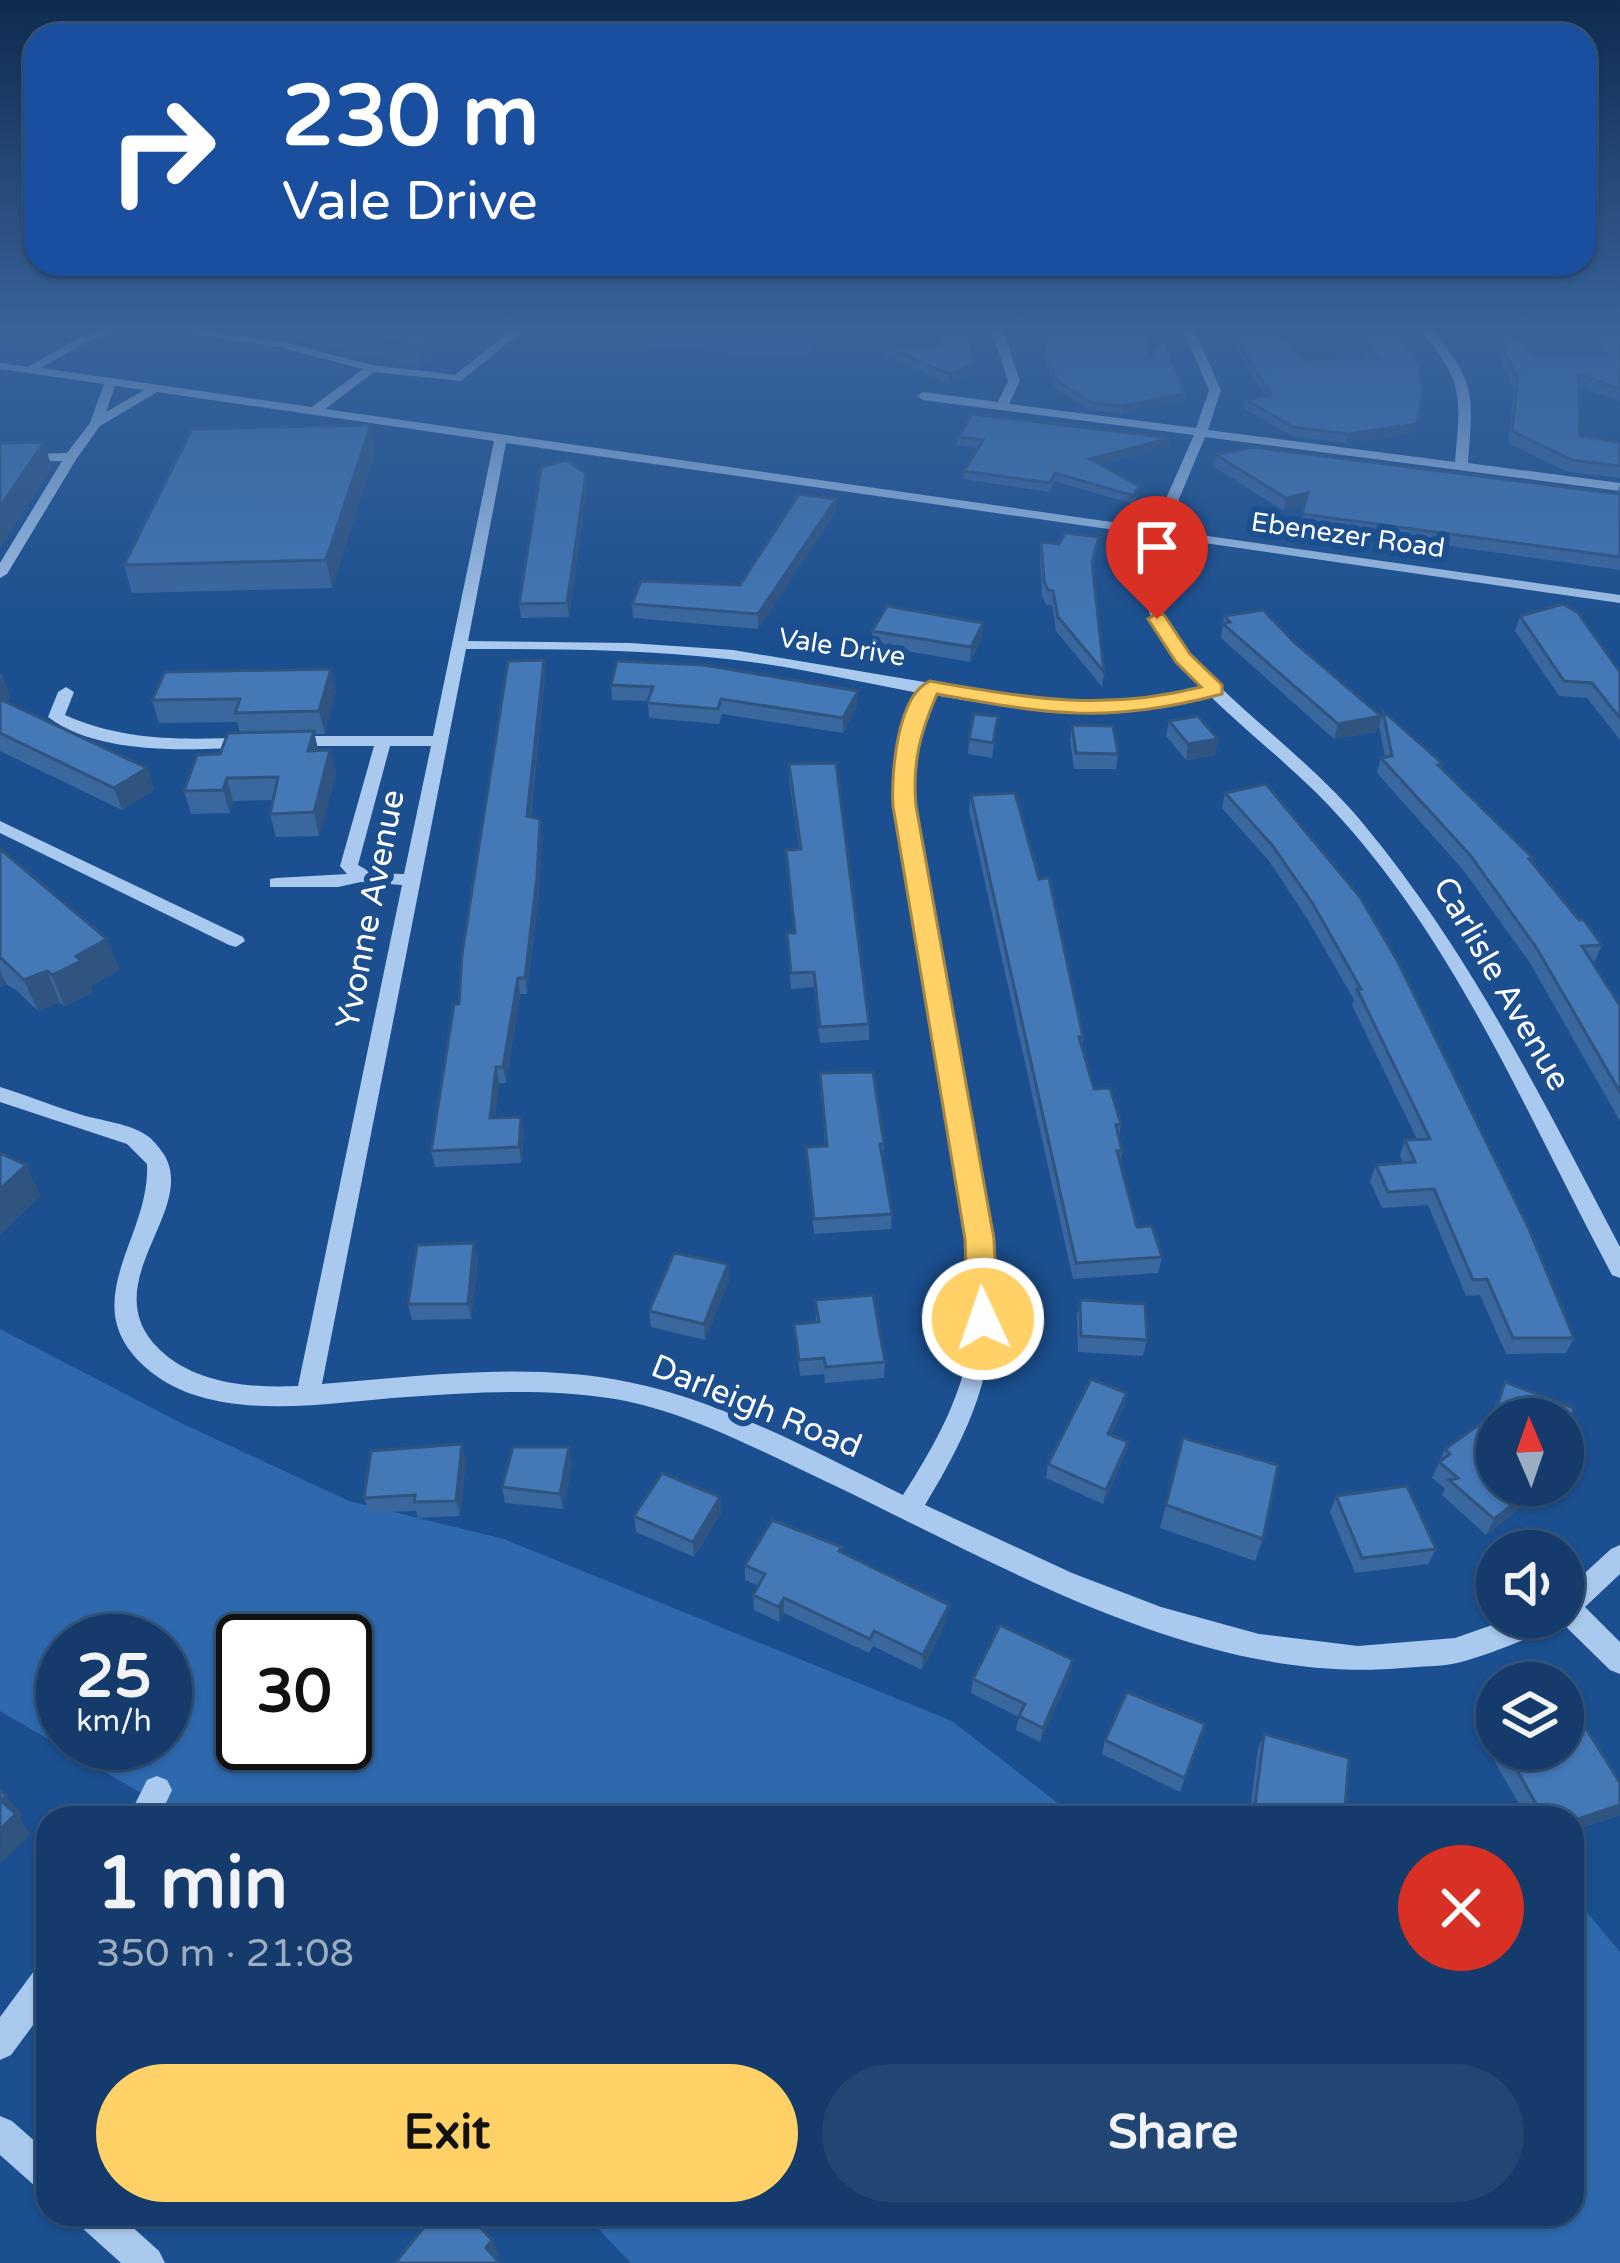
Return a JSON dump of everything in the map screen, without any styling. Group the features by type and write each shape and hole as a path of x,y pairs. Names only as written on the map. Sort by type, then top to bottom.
{"street":[{"path":"0,574 88,434"},
{"name":"Ebenezer Road","path":"471,434 1620,599"},
{"name":"Carlisle Avenue","path":"1200,434 1149,571 1157,619 1183,658 1346,814 1438,929 1620,1269"},
{"path":"1213,434 1620,487"},
{"path":"1461,466 1464,434"},
{"name":"Yvonne Avenue","path":"308,1394 500,438"},
{"path":"0,459 71,457"},
{"name":"Vale Drive","path":"457,645 669,649 804,664 1043,707 1093,710 1159,704 1215,690"},
{"path":"909,1508 944,1451 964,1405 975,1376 983,1319 979,1239 904,806 902,776 908,738 930,687"},
{"path":"66,692 56,717 118,738 173,746 438,741"},
{"path":"358,877 349,866 383,740"},
{"path":"0,826 236,941"},
{"path":"276,883 412,879"},
{"name":"Darleigh Road","path":"0,1094 141,1142 158,1160 162,1182 123,1290 122,1306 134,1340 148,1356 215,1392 308,1394 488,1383 626,1391 715,1420 1140,1611 1230,1643 1353,1660 1422,1657 1487,1647 1506,1638"},
{"path":"1584,1590 1620,1557"},
{"path":"1584,1632 1620,1661"},
{"path":"0,2044 36,1994"},
{"path":"0,2133 36,2164"},
{"path":"105,2226 147,2263"}],"shaded area":[{"path":"0,1329 183,1424 349,1501 504,1539 952,1721 1062,1806 163,1806 101,1770 192,1770 192,1614 36,1614 36,1732 0,1711"},
{"path":"1584,1908 1620,1952 1620,2263 631,2263 596,2226 1584,2226"}],"building":[{"path":"190,434 368,434 326,560 124,565"},
{"path":"1135,434 1171,438 1090,459 1139,486 1134,496 1055,473 1050,483 964,471 983,440 958,437"},
{"path":"1517,434 1580,434 1620,442 1620,466 1572,460"},
{"path":"44,442 0,507 0,443"},
{"path":"1252,447 1620,494 1620,557 1302,514 1308,493 1286,498 1216,455"},
{"path":"566,460 586,473 567,603 519,604 541,467"},
{"path":"799,494 836,499 758,614 632,604 641,581 740,585"},
{"path":"1065,533 1099,537 1092,562 1104,672 1058,617 1053,591 1044,581 1041,542 1059,544"},
{"path":"1563,604 1578,613 1620,672 1620,718 1592,683 1564,681 1520,616"},
{"path":"887,606 983,623 971,647 872,631"},
{"path":"1263,610 1381,716 1338,724 1223,624 1230,622 1224,616"},
{"path":"544,660 527,816 540,819 537,877 525,978 518,978 503,1067 496,1067 490,1118 521,1117 519,1147 431,1151 454,1004 459,1004 462,954 508,661"},
{"path":"617,661 704,665 858,691 843,718 721,699 718,709 647,703 653,687 611,685"},
{"path":"331,669 319,711 235,713 240,699 152,700 165,672"},
{"path":"0,699 147,768 114,788 0,733"},
{"path":"1383,711 1443,764 1438,765 1533,858 1529,859 1602,945 1582,946 1620,1006 1620,1092 1536,947 1470,855 1381,758 1392,756"},
{"path":"974,714 998,716 993,743 969,739"},
{"path":"1198,716 1218,739 1188,744 1169,721"},
{"path":"1072,725 1113,726 1118,754 1076,753"},
{"path":"314,731 308,751 330,750 314,812 270,814 278,777 227,778 223,790 184,791 197,755 220,754 228,733"},
{"path":"836,763 869,1024 820,1027 814,972 791,973 787,933 795,933 786,850 801,849 789,764"},
{"path":"1266,784 1360,897 1398,962 1528,1227 1574,1338 1513,1338 1487,1279 1473,1280 1434,1189 1388,1192 1376,1165 1415,1162 1405,1140 1430,1139 1357,989 1361,989 1313,904 1272,845 1225,793"},
{"path":"1015,793 1039,879 1049,878 1083,1037 1079,1037 1094,1089 1110,1088 1121,1124 1116,1125 1122,1151 1117,1151 1137,1227 1152,1226 1162,1257 1076,1263 971,795"},
{"path":"0,849 107,939 76,956 81,961 52,975 47,971 24,980 0,957"},
{"path":"873,1072 892,1214 814,1219 806,1147 827,1146 820,1073"},
{"path":"0,1153 26,1165 0,1189"},
{"path":"474,1243 468,1304 408,1304 417,1245"},
{"path":"674,1253 728,1264 704,1324 649,1311"},
{"path":"873,1295 885,1362 826,1367 824,1358 799,1360 794,1324 819,1322 815,1300"},
{"path":"1080,1300 1145,1304 1147,1340 1081,1336"},
{"path":"1091,1379 1127,1393 1108,1434 1128,1442 1106,1490 1048,1464"},
{"path":"1505,1382 1547,1398 1500,1398"},
{"path":"1476,1427 1476,1503 1449,1480 1458,1478 1439,1462 1450,1454 1445,1449"},
{"path":"1183,1438 1278,1465 1263,1539 1166,1505"},
{"path":"462,1444 456,1501 414,1502 415,1495 364,1498 371,1451"},
{"path":"513,1447 569,1447 560,1494 502,1487"},
{"path":"662,1473 720,1497 693,1542 634,1516"},
{"path":"1407,1486 1436,1549 1362,1558 1336,1496"},
{"path":"1479,1506 1511,1506 1494,1519"},
{"path":"772,1520 842,1547 839,1551 949,1605 923,1655 874,1631 870,1639 784,1598 779,1607 753,1595 765,1574 745,1565"},
{"path":"1000,1625 1073,1660 1043,1728 1019,1716 1025,1704 973,1679"},
{"path":"1127,1692 1205,1724 1185,1778 1105,1740"},
{"path":"1584,1725 1620,1783 1620,1805 1584,1817 1584,1806 1537,1806 1517,1770 1584,1770"},
{"path":"1264,1734 1349,1758 1345,1806 1255,1806"},
{"path":"0,1790 6,1795 1,1801 16,1814 0,1829"},
{"path":"425,2226 479,2226 492,2240 486,2248 500,2263 395,2263"}],"route":[{"path":"983,1319 979,1239 904,806 902,776 908,738 930,687 1069,710 1119,710 1215,690 1183,658 1157,619"}]}
